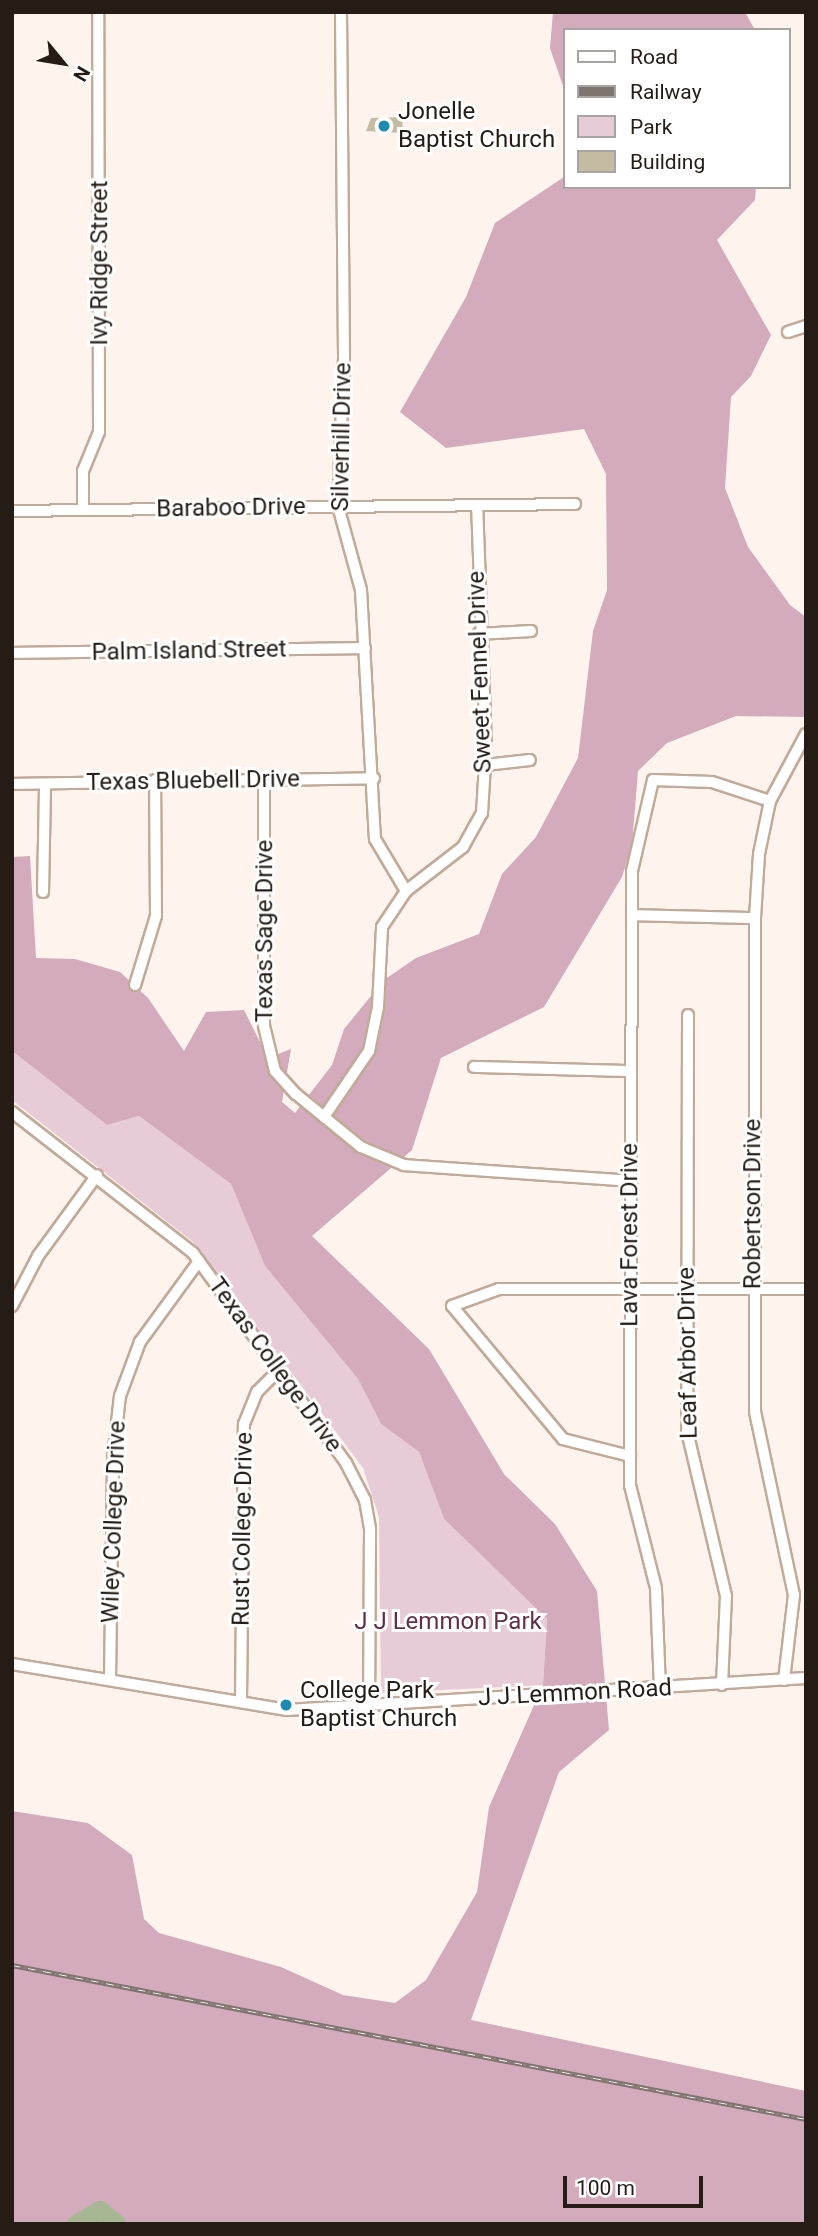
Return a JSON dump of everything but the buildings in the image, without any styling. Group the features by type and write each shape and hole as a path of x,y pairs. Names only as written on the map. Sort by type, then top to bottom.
{"street":[{"name":"Ivy Ridge Street","path":"83,510 83,471 99,432 97,12"},
{"name":"Silverhill Drive","path":"341,12 344,358 338,506 361,590 374,778 375,839 406,891"},
{"path":"788,332 806,326"},
{"name":"Baraboo Drive","path":"12,510 575,505"},
{"name":"Sweet Fennel Drive","path":"324,1117 369,1051 378,1007 382,927 406,891 463,847 482,813 485,765 478,634 477,506"},
{"path":"478,634 531,631"},
{"name":"Palm Island Street","path":"12,653 365,648"},
{"name":"Robertson Drive","path":"785,1680 794,1594 756,1429 752,1290 755,918 759,854 770,802 806,734"},
{"path":"485,765 530,760"},
{"name":"Texas Sage Drive","path":"264,778 264,1026 275,1071 361,1147 404,1165 631,1181"},
{"name":"Texas Bluebell Drive","path":"12,784 374,778"},
{"path":"135,985 156,916 155,780"},
{"name":"Lava Forest Drive","path":"660,1689 656,1588 630,1485 632,872 653,780 712,782 770,802"},
{"path":"43,892 45,785"},
{"path":"632,915 755,918"},
{"name":"Leaf Arbor Drive","path":"688,1015 687,1431 726,1596 722,1685"},
{"path":"474,1067 631,1071"},
{"name":"Texas College Drive","path":"12,1112 179,1238 199,1261 346,1463 365,1500 372,1553 369,1705"},
{"path":"12,1306 38,1256 97,1175"},
{"name":"Wiley College Drive","path":"110,1680 113,1458 120,1396 140,1342 199,1261"},
{"path":"630,1456 563,1439 452,1306 499,1289 806,1289"},
{"name":"Rust College Drive","path":"241,1701 244,1424 257,1392 279,1370"},
{"name":"J J Lemmon Road","path":"12,1664 288,1710 806,1678"}],"green space":[{"name":"J J Lemmon Park","path":"12,1051 107,1125 139,1116 231,1184 265,1266 358,1379 381,1424 419,1452 444,1519 547,1619 543,1685 381,1693 379,1517 363,1468 193,1242 12,1100"}],"shaded area":[{"path":"553,12 745,12 754,28 562,28 562,83 550,48"},
{"path":"562,178 562,189 756,189 755,200 717,240 771,335 751,376 731,397 725,488 748,547 790,605 806,617 806,717 736,716 667,743 638,771 632,845 622,877 544,1007 441,1058 412,1150 312,1236 429,1349 504,1474 555,1524 597,1591 609,1730 559,1772 471,2020 806,2091 806,2224 12,2224 12,1811 88,1823 132,1855 144,1919 159,1933 281,1967 343,1995 395,2003 426,1980 477,1892 489,1807 543,1685 547,1619 444,1519 419,1452 381,1424 358,1379 265,1266 231,1184 139,1116 107,1125 12,1051 12,857 30,856 36,958 75,959 120,972 148,998 184,1051 206,1012 244,1010 268,1058 291,1049 282,1102 295,1113 332,1065 344,1029 384,980 416,958 479,934 502,874 536,837 578,758 593,631 607,590 606,474 584,429 446,448 400,412 466,297 495,223"}],"waterway":[{"path":"76,2224 100,2210 117,2224"}],"railway":[{"path":"12,1965 806,2119"}],"place":[{"name":"Jonelle Baptist Church","path":"384,126"},
{"name":"College Park Baptist Church","path":"286,1705"}]}
